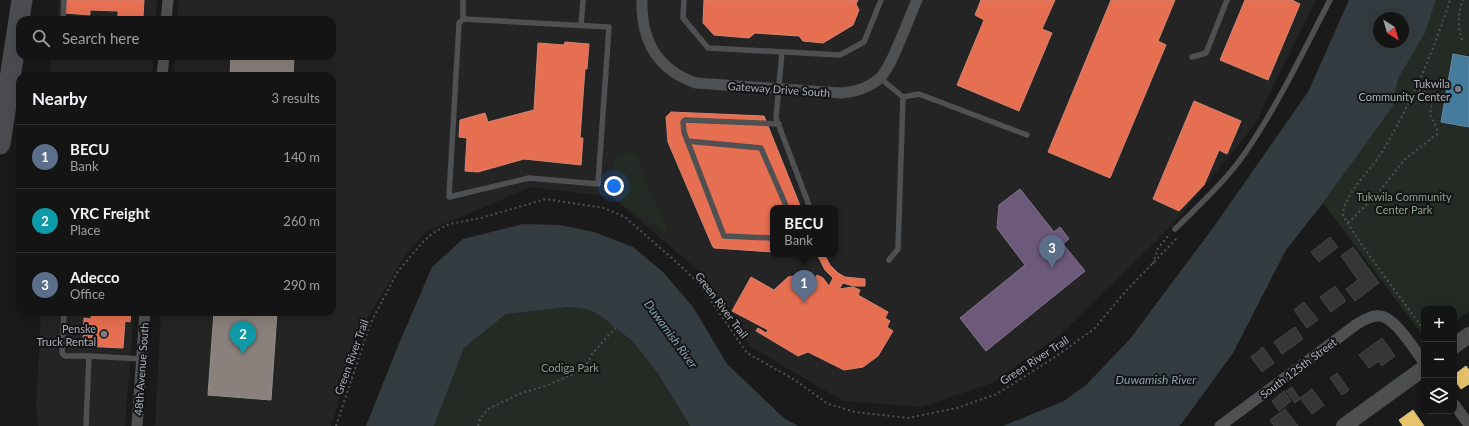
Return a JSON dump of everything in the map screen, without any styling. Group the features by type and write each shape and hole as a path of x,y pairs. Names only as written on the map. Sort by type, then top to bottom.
{"highway":[{"path":"0,98 7,0"},
{"path":"20,16 22,0"},
{"path":"0,144 16,39"}],"street":[{"path":"166,16 168,0"},
{"name":"Gateway Drive South","path":"642,0 643,22 650,46 656,58 674,73 696,83 779,90 841,93 857,92 880,78 890,64 917,0"},
{"path":"162,72 164,60"},
{"name":"48th Avenue South","path":"138,426 145,316"},
{"name":"South 125th Street","path":"1220,426 1364,320 1380,316 1386,317 1394,324 1421,359"},
{"path":"1457,344 1469,335"},
{"path":"1344,426 1421,370"},
{"path":"1457,408 1469,425"}],"lane":[{"path":"63,16 64,0"},
{"path":"463,0 463,19 459,23 449,197 529,178 598,184 609,27 463,19"},
{"path":"581,25 583,0"},
{"path":"684,0 683,18 708,48 840,55 864,42 881,0"},
{"path":"1192,57 1206,53 1227,0"},
{"path":"1174,229 1218,186 1245,154 1285,88 1330,0"},
{"path":"782,52 776,118 809,205"},
{"path":"880,78 903,97"},
{"path":"903,97 919,94 1027,135"},
{"path":"890,260 898,249 903,97"},
{"path":"770,238 724,236 687,141 683,122 685,120 779,124"},
{"path":"687,141 761,148 786,205"},
{"path":"64,316 62,354 65,356 142,359"},
{"path":"86,426 89,356"}],"path":[{"path":"1421,326 1364,248 1343,216 1346,201 1382,152 1416,89 1438,38 1450,0"},
{"path":"1462,40 1459,32 1458,16 1463,0"},
{"path":"1348,224 1379,192 1404,160 1437,134 1437,128 1430,115 1433,96 1416,89"},
{"name":"Green River Trail","path":"336,426 370,324 398,271 423,242 440,228 449,224 493,215 546,199 604,208 625,217 700,285 747,353 795,380 828,404 855,412 908,418 957,408 996,394 1094,329 1125,292 1152,265 1158,248 1174,229"},
{"path":"478,426 480,419 488,409 519,394 548,385 584,369 592,354 616,328"}],"shaded area":[{"path":"59,0 157,0 156,16 57,16"},
{"path":"179,0 1316,0 1254,126 1173,224 1059,336 992,383 922,407 843,401 749,346 699,271 612,197 531,187 427,231 406,254 361,329 331,426 155,426 161,316 336,316 336,72 174,72 175,60 336,60 336,16 177,16"},
{"path":"51,60 154,60 152,72 50,72"},
{"path":"41,316 134,316 125,426 38,426 36,406"}],"green space":[{"name":"Tukwila Community Center Park","path":"1436,0 1469,0 1469,311 1457,320 1457,306 1421,306 1421,333 1323,203 1393,106 1398,79 1425,33"},
{"path":"635,153 669,236 612,197 615,155"},
{"name":"Codiga Park","path":"570,307 590,310 601,316 632,341 657,372 690,426 434,426 464,348 506,314"}],"water":[{"name":"Duwamish River","path":"1349,0 1436,0 1425,33 1398,79 1393,106 1323,203 1286,250 1233,353 1179,426 1003,426 1064,401 1086,385 1130,339 1215,225 1308,92"},
{"name":"Duwamish River","path":"523,224 560,225 594,232 633,247 663,272 693,307 727,364 784,418 798,426 690,426 657,372 632,341 601,316 590,310 570,307 506,314 464,348 434,426 366,426 432,267 463,239"}],"building: Homes":[{"path":"1466,366 1469,370 1469,384 1461,389 1457,383 1457,373"},
{"path":"1413,410 1424,426 1403,426 1399,420"}],"building: Shops":[{"path":"66,0 144,0 143,16 118,16 118,11 90,10 90,15 65,13"},
{"path":"704,0 858,0 856,4 859,10 853,25 823,43 803,41 799,36 755,33 749,38 714,35 703,23"},
{"path":"981,0 1055,0 1042,29 1052,33 1019,111 957,85 984,20 975,15"},
{"path":"1111,0 1175,0 1158,41 1166,45 1110,178 1048,152"},
{"path":"1245,0 1292,0 1300,4 1268,80 1220,60"},
{"path":"565,42 589,44 587,69 585,69 580,138 583,138 581,165 524,159 478,172 465,171 467,138 459,137 460,120 485,113 488,122 534,110 538,43 564,45"},
{"path":"1194,101 1241,121 1227,154 1219,150 1204,185 1179,211 1153,199"},
{"path":"671,112 764,116 800,205 770,205 770,252 714,248 668,142 666,117"},
{"path":"818,257 826,257 830,265 838,273 845,277 865,279 865,286 853,286 843,283 839,289 853,287 860,290 858,295 888,312 885,318 890,321 887,327 893,331 878,356 863,367 844,370 808,352 798,356 756,331 758,328 766,333 768,330 732,311 751,277 774,290 788,277 801,275 815,279 817,275 823,278 829,286 833,278 825,270"},
{"name":"Penske Truck Rental","path":"91,316 131,316 130,322 125,321 123,348 83,346 84,318 91,319"}],"building: Offices":[{"path":"1020,189 1054,232 1060,227 1069,239 1063,244 1085,271 986,351 960,318 1025,265 997,228 999,205"}],"building: Public":[{"name":"Tukwila Community Center","path":"1453,54 1469,57 1469,127 1441,122"}],"building: Industry":[{"path":"231,60 294,60 293,72 230,72"},
{"path":"214,316 277,316 271,400 208,395"}],"building: Other":[{"path":"1330,237 1338,247 1319,262 1311,252"},
{"path":"1353,247 1379,283 1355,301 1346,289 1358,280 1341,256"},
{"path":"1335,286 1346,301 1331,312 1320,297"},
{"path":"1304,302 1318,320 1307,328 1294,310"},
{"path":"1295,327 1303,339 1282,354 1274,342"},
{"path":"1382,338 1395,356 1382,366 1379,361 1369,368 1359,355"},
{"path":"1263,347 1274,363 1262,372 1251,357"},
{"path":"1337,373 1349,390 1342,395 1330,378"},
{"path":"1292,387 1300,399 1295,403 1286,391"},
{"path":"1312,389 1324,405 1312,414 1300,398"},
{"path":"1284,391 1291,401 1279,411 1272,401"},
{"path":"1285,409 1298,426 1274,426 1270,420"}],"place":[{"name":"Tukwila Community Center","path":"1458,89"},
{"name":"Adecco","path":"1052,268"},
{"name":"BECU","path":"804,303"},
{"name":"Penske Truck Rental","path":"104,334"},
{"name":"YRC Freight","path":"243,354"}]}
